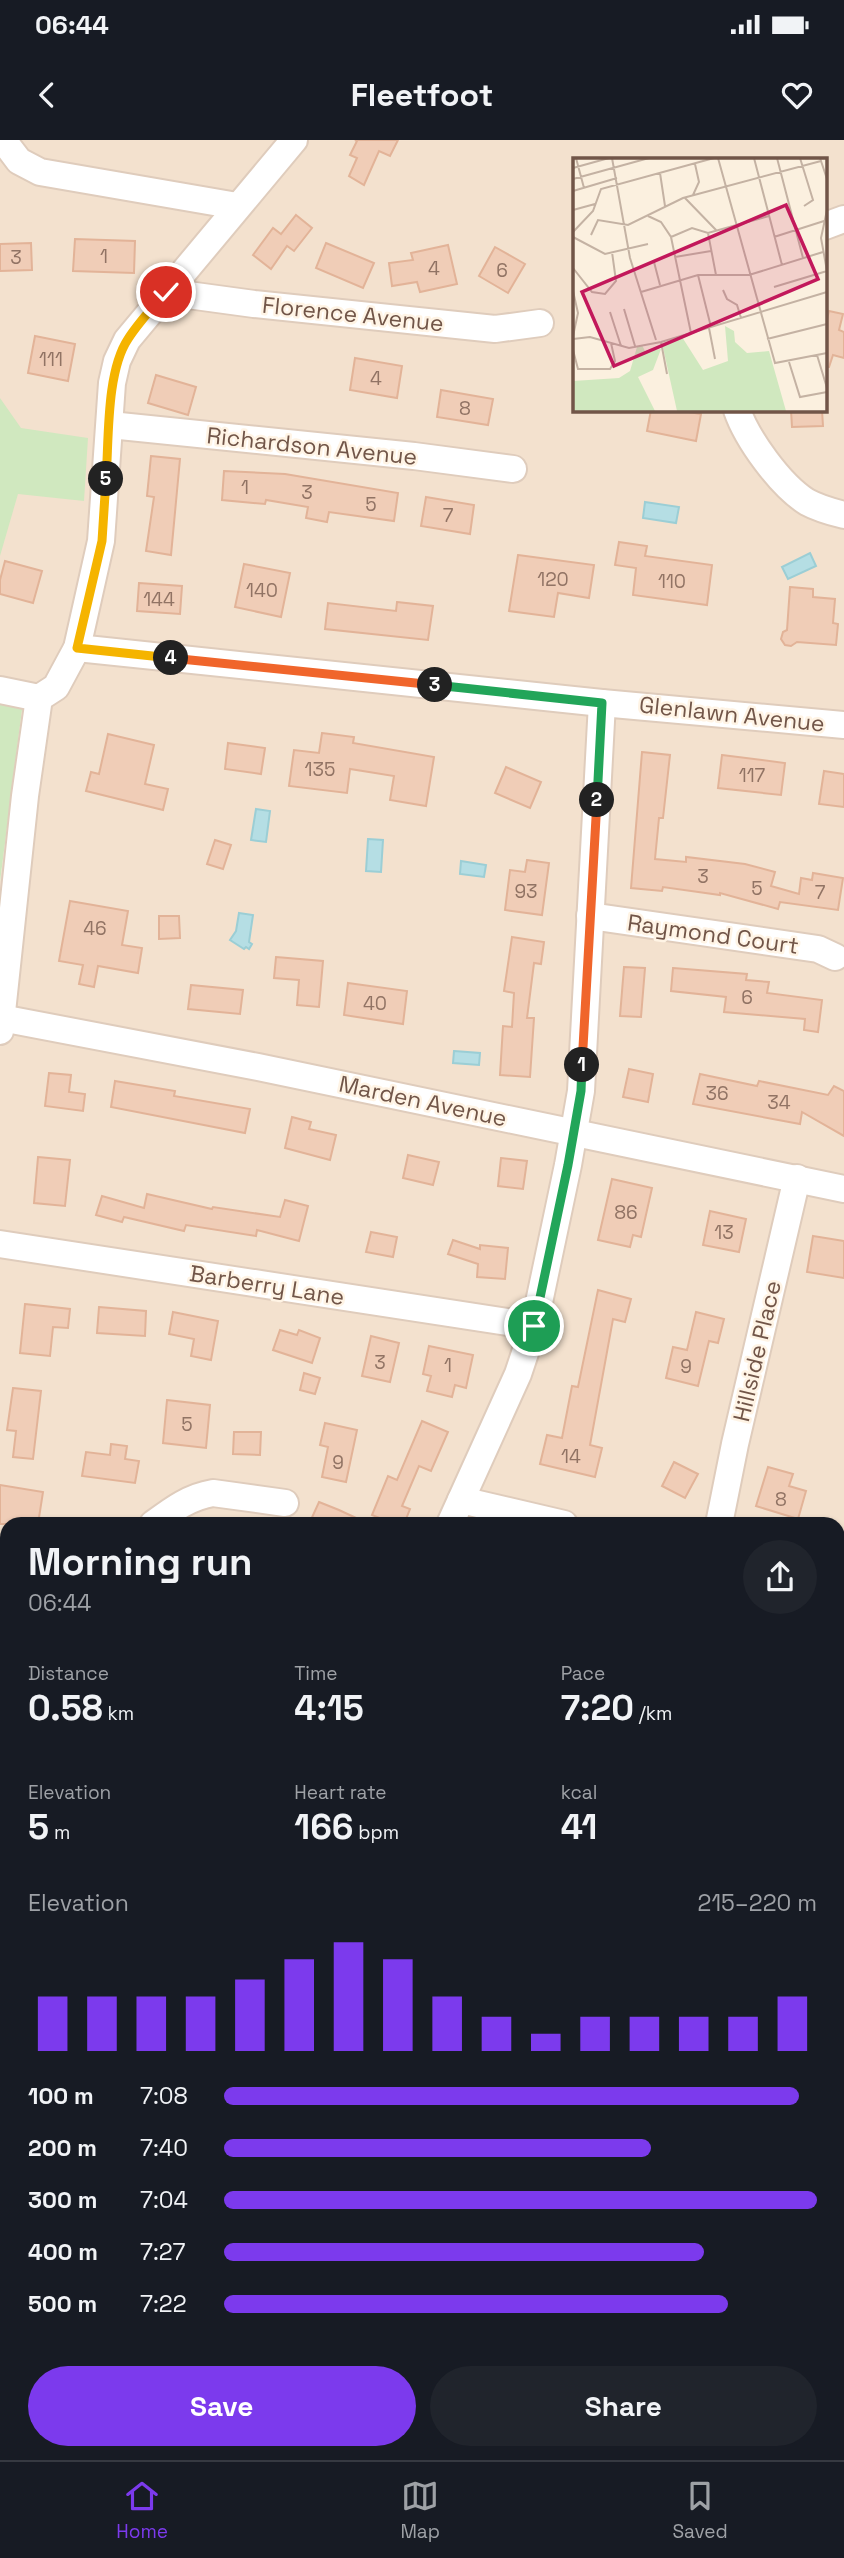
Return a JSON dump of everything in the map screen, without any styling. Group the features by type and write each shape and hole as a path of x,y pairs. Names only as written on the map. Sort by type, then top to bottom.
{"street":[{"path":"3,140 19,161 40,172 237,205"},
{"path":"0,690 39,698 56,687 77,648 102,541 112,383 117,361 127,340 294,140"},
{"path":"826,226 844,219"},
{"name":"Florence Avenue","path":"166,292 495,329 540,323"},
{"path":"737,411 756,445 790,489 809,503 844,515"},
{"name":"Richardson Avenue","path":"110,425 513,468"},
{"name":"Glenlawn Avenue","path":"77,648 602,703 844,725"},
{"path":"1,1025 25,796 39,698"},
{"path":"453,1517 518,1374 534,1326 558,1219 581,1091 602,703"},
{"name":"Raymond Court","path":"590,916 818,949 835,957"},
{"name":"Marden Avenue","path":"1,1025 258,1066 844,1189"},
{"name":"Hillside Place","path":"720,1517 797,1178"},
{"name":"Barberry Lane","path":"0,1244 534,1326"},
{"path":"163,1517 183,1502 213,1493 285,1503"},
{"path":"461,1500 534,1517"}],"shaded area":[{"path":"0,140 844,140 844,1517 0,1517 0,882 23,702 0,697"}],"green space":[{"path":"0,398 21,428 88,438 84,501 18,494 0,556"},
{"path":"0,697 23,702 0,882"}],"water":[{"path":"645,502 679,507 676,523 643,518"},
{"path":"810,553 816,566 788,579 782,567"},
{"path":"256,809 270,811 266,842 251,840"},
{"path":"368,839 383,840 381,872 366,871"},
{"path":"461,861 486,865 484,877 460,874"},
{"path":"239,913 253,915 249,942 252,944 249,949 244,949 230,940 236,931"},
{"path":"454,1051 480,1053 479,1065 453,1063"}],"building":[{"path":"355,140 398,140 390,156 379,151 364,185 349,176 357,158 350,155 357,141"},
{"path":"296,215 312,228 294,251 287,246 271,269 253,255 273,228 281,234"},
{"path":"75,239 135,241 134,273 73,271"},
{"path":"31,243 32,270 0,271 0,244"},
{"path":"326,243 374,263 363,288 316,268"},
{"path":"448,245 457,284 420,292 417,282 392,286 389,263 413,260 411,253"},
{"path":"495,247 525,264 508,293 479,276"},
{"path":"829,311 843,314 839,330 844,332 844,358 833,355 829,367 826,367 826,323"},
{"path":"35,336 75,344 68,381 28,373"},
{"path":"355,358 402,366 397,398 350,390"},
{"path":"156,375 196,387 188,415 148,403"},
{"path":"441,390 493,399 488,425 437,417"},
{"path":"651,411 701,414 696,441 647,431"},
{"path":"791,411 822,411 823,426 792,427"},
{"path":"151,456 180,459 171,555 146,551 154,497 147,496"},
{"path":"224,471 285,474 398,493 394,521 329,512 327,522 306,518 308,507 266,500 265,504 222,500"},
{"path":"426,497 474,505 470,534 421,526"},
{"path":"619,542 647,546 645,556 712,565 707,605 633,595 636,568 615,565"},
{"path":"518,555 594,565 589,598 558,593 554,617 509,611"},
{"path":"5,561 42,571 33,603 0,594"},
{"path":"244,564 290,573 281,617 235,607"},
{"path":"139,583 182,586 180,614 137,611"},
{"path":"790,587 813,589 813,597 835,599 833,623 838,624 836,645 797,642 791,646 785,645 781,639 783,632 787,630"},
{"path":"397,602 433,606 428,640 325,629 328,603 396,611"},
{"path":"322,733 354,737 353,743 434,757 426,806 390,800 394,776 350,769 347,793 289,786 294,750 319,753"},
{"path":"108,734 154,745 145,784 168,789 163,810 86,791 91,772 99,774"},
{"path":"228,743 265,748 261,774 225,769"},
{"path":"642,752 670,755 655,859 686,862 686,857 745,864 775,872 771,886 799,894 801,878 812,880 813,873 843,878 838,910 780,902 778,909 720,893 663,887 662,891 631,888"},
{"path":"722,755 785,763 781,795 718,788"},
{"path":"506,767 541,782 530,808 495,793"},
{"path":"824,771 844,774 844,807 819,804"},
{"path":"215,840 231,845 223,869 207,864"},
{"path":"527,860 549,863 542,915 505,910 510,870 525,872"},
{"path":"70,901 128,911 122,945 142,948 138,973 98,966 94,987 79,984 83,965 59,961"},
{"path":"159,916 179,916 180,938 159,939"},
{"path":"512,937 544,942 541,964 534,963 527,1018 534,1018 530,1077 500,1075 503,1026 512,1027 514,993 504,991"},
{"path":"276,957 323,961 319,1007 297,1005 299,980 274,978"},
{"path":"624,967 645,968 641,1017 620,1016"},
{"path":"673,968 747,974 746,980 769,982 767,993 822,1000 818,1032 804,1030 805,1019 724,1012 726,997 671,991"},
{"path":"348,983 407,991 403,1024 344,1015"},
{"path":"191,985 243,990 240,1014 188,1009"},
{"path":"629,1069 653,1074 648,1102 623,1097"},
{"path":"49,1073 71,1075 69,1092 85,1094 83,1111 45,1106"},
{"path":"700,1074 757,1086 759,1081 828,1095 834,1086 844,1091 844,1136 802,1112 800,1124 693,1104"},
{"path":"115,1081 175,1091 174,1096 250,1109 245,1133 111,1107"},
{"path":"292,1117 311,1122 309,1129 336,1135 330,1160 285,1148"},
{"path":"408,1155 439,1162 433,1185 403,1178"},
{"path":"38,1157 70,1160 65,1206 34,1203"},
{"path":"501,1158 527,1161 523,1189 498,1186"},
{"path":"612,1179 652,1188 641,1237 633,1235 630,1247 598,1240"},
{"path":"147,1194 212,1209 213,1207 280,1217 285,1200 308,1206 299,1241 257,1230 256,1236 186,1225 184,1231 124,1217 122,1222 96,1215 102,1196 144,1208"},
{"path":"710,1211 746,1219 739,1252 703,1245"},
{"path":"371,1232 397,1237 393,1257 366,1252"},
{"path":"813,1236 844,1241 844,1278 807,1272"},
{"path":"453,1240 480,1249 480,1245 508,1248 505,1279 477,1277 478,1264 448,1254"},
{"path":"598,1290 631,1299 625,1322 613,1319 590,1445 602,1448 595,1477 540,1464 547,1435 562,1438 572,1386 578,1387"},
{"path":"25,1304 70,1309 68,1328 53,1327 50,1356 20,1353"},
{"path":"99,1307 146,1311 145,1336 97,1333"},
{"path":"173,1312 218,1321 211,1360 191,1356 194,1339 169,1334"},
{"path":"696,1312 724,1319 718,1343 709,1341 698,1386 666,1378 673,1347 687,1350"},
{"path":"280,1330 297,1335 299,1330 320,1338 312,1363 273,1350"},
{"path":"371,1336 399,1343 390,1382 362,1376"},
{"path":"429,1346 473,1355 466,1388 455,1385 452,1397 427,1391 431,1376 423,1374"},
{"path":"304,1373 320,1378 315,1394 300,1390"},
{"path":"13,1388 41,1391 33,1459 13,1457 16,1431 7,1430"},
{"path":"167,1400 210,1405 206,1448 163,1443"},
{"path":"422,1421 448,1432 431,1471 419,1466 402,1506 410,1509 407,1517 372,1515 388,1476 397,1480"},
{"path":"325,1423 357,1430 346,1482 322,1477 328,1447 320,1445"},
{"path":"234,1432 261,1432 260,1455 233,1454"},
{"path":"111,1444 127,1446 125,1459 139,1461 135,1483 82,1476 86,1452 110,1455"},
{"path":"674,1462 698,1474 685,1498 662,1486"},
{"path":"768,1467 793,1474 789,1486 806,1491 799,1517 756,1506"},
{"path":"0,1485 43,1492 39,1517 0,1517"},
{"path":"319,1502 354,1517 312,1517"}],"route":[{"path":"166,292 127,340 117,361 112,383 102,541 77,648 602,703 581,1091 534,1326"}]}
